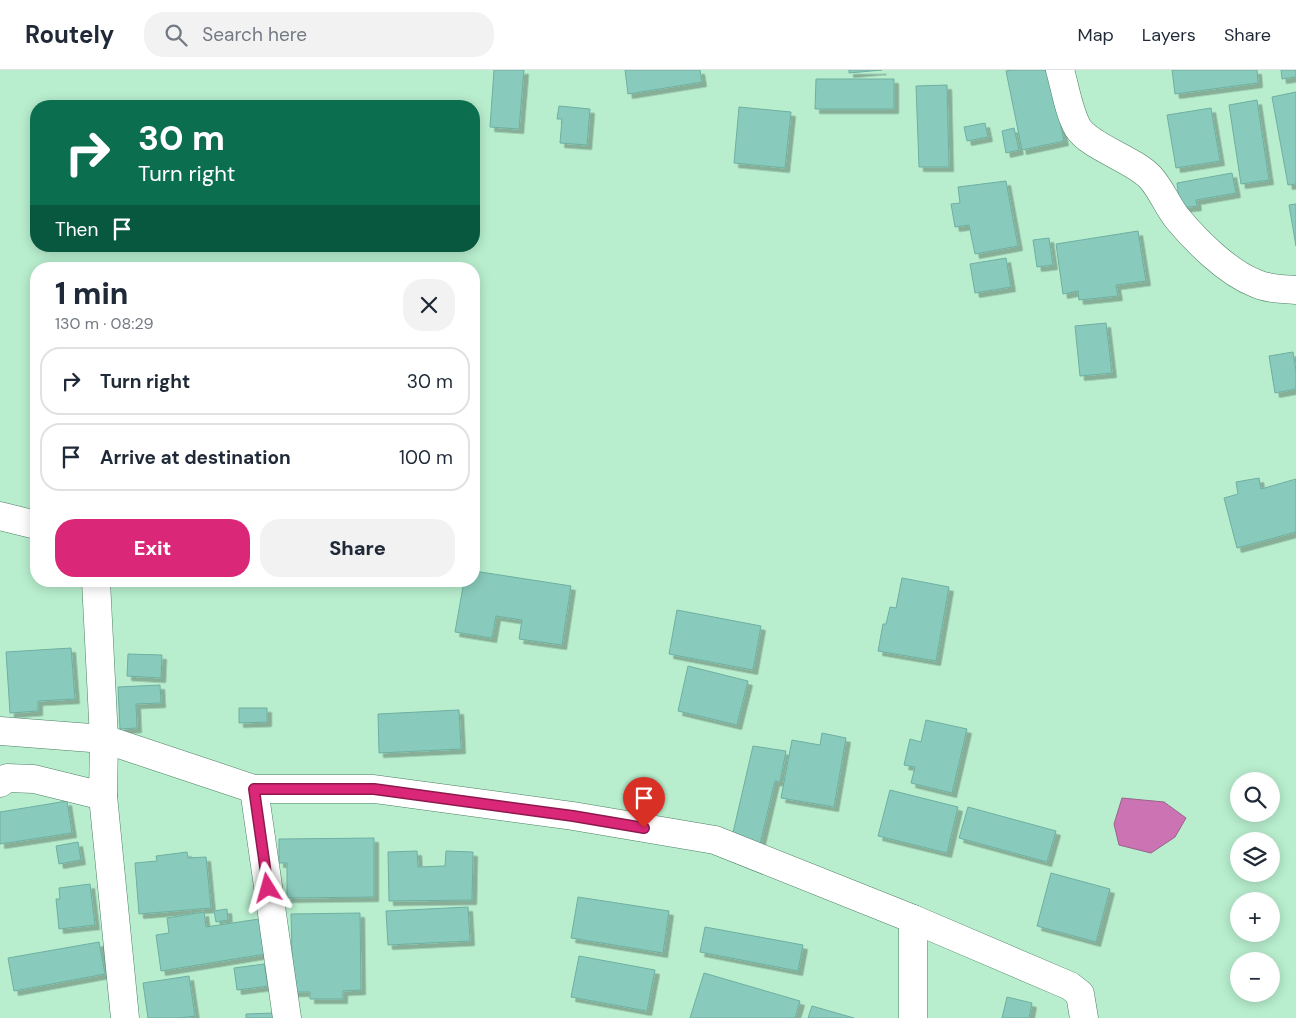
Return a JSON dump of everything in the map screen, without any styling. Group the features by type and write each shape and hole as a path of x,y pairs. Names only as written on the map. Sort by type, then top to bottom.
{"street":[{"path":"1060,70 1079,129 1090,139 1142,170 1150,177 1176,217 1201,244 1236,274 1256,284 1296,290"},
{"path":"0,516 30,524"},
{"path":"96,587 104,739 103,796 125,1018"},
{"path":"0,731 104,739 254,789 374,789 573,816 715,840 913,919 1070,986 1080,994 1084,1018"},
{"path":"0,783 7,778 34,779 103,796"},
{"path":"254,789 287,1018"},
{"path":"913,919 913,1018"}],"shaded area":[{"path":"1122,798 1164,802 1186,818 1175,837 1151,853 1119,845 1114,824"}],"building":[{"path":"494,70 524,70 519,129 490,127"},
{"path":"625,70 700,70 702,82 628,94"},
{"path":"849,70 882,70 849,73"},
{"path":"1049,70 1064,141 1022,150 1006,71"},
{"path":"1172,70 1257,70 1258,83 1175,94"},
{"path":"1281,70 1296,70 1296,77 1282,79"},
{"path":"816,79 894,79 894,109 815,109"},
{"path":"947,85 949,167 919,167 916,86"},
{"path":"1296,92 1296,184 1288,185 1272,97"},
{"path":"1257,100 1269,180 1241,184 1229,105"},
{"path":"559,106 590,109 587,145 560,143 562,119 557,119"},
{"path":"739,107 791,112 785,168 734,163"},
{"path":"1211,108 1220,161 1176,168 1167,115"},
{"path":"985,123 988,137 967,141 964,127"},
{"path":"1014,128 1019,150 1006,153 1002,131"},
{"path":"1232,173 1236,193 1196,200 1197,206 1180,208 1177,183"},
{"path":"1006,181 1018,246 975,254 969,225 955,227 951,204 960,203 958,187"},
{"path":"1296,204 1296,246 1289,205"},
{"path":"1138,231 1146,281 1116,285 1118,296 1079,300 1078,291 1063,294 1056,244"},
{"path":"1049,238 1053,265 1037,267 1033,240"},
{"path":"1006,258 1011,287 975,293 970,264"},
{"path":"1106,323 1112,373 1080,376 1075,326"},
{"path":"1293,352 1296,389 1275,393 1269,356"},
{"path":"1259,478 1261,489 1296,479 1296,532 1237,548 1224,498 1238,494 1236,482"},
{"path":"480,572 571,586 562,645 519,639 522,620 496,616 492,638 455,632 463,587 480,587"},
{"path":"902,578 949,587 936,661 878,651 883,624 886,624 890,607 896,608"},
{"path":"677,610 761,626 753,670 669,654"},
{"path":"71,648 75,699 38,701 38,711 10,713 6,652"},
{"path":"128,654 162,655 161,678 127,676"},
{"path":"688,666 748,681 737,725 678,711"},
{"path":"160,685 161,703 136,704 137,728 120,729 118,687"},
{"path":"239,708 267,708 267,722 239,723"},
{"path":"459,710 461,749 379,753 378,714"},
{"path":"926,720 967,729 952,793 911,783 915,767 904,765 910,739 921,742"},
{"path":"822,733 846,738 834,807 781,798 792,740 820,745"},
{"path":"753,746 786,751 780,782 775,781 760,844 732,837"},
{"path":"890,790 958,807 947,853 878,836"},
{"path":"67,801 72,833 0,844 0,812"},
{"path":"968,807 1056,831 1047,862 959,838"},
{"path":"374,838 374,897 287,898 287,863 279,863 279,839"},
{"path":"78,842 81,860 59,864 56,846"},
{"path":"417,851 418,867 445,866 446,851 473,852 472,900 389,901 388,852"},
{"path":"187,852 188,858 206,857 211,908 139,914 135,863 157,861 156,856"},
{"path":"1051,873 1110,889 1096,942 1037,926"},
{"path":"90,884 95,925 59,929 56,899 60,899 59,888"},
{"path":"578,897 669,911 663,953 571,938"},
{"path":"468,907 470,941 388,945 386,911"},
{"path":"227,909 228,920 216,922 214,911"},
{"path":"204,912 206,927 259,919 265,954 161,971 156,935 169,933 167,918"},
{"path":"360,913 361,990 343,991 343,999 310,999 310,992 293,992 291,914"},
{"path":"705,927 803,945 798,971 700,952"},
{"path":"99,942 105,974 14,991 8,958"},
{"path":"579,956 655,970 647,1011 571,997"},
{"path":"264,964 268,986 237,990 234,968"},
{"path":"704,973 800,1001 795,1018 690,1018"},
{"path":"189,976 195,1016 148,1018 143,983"},
{"path":"1007,997 1032,1003 1029,1018 1002,1018"},
{"path":"812,1006 854,1018 808,1018"},
{"path":"274,1013 274,1018 246,1018 246,1014"}],"route":[{"path":"268,888 254,789 374,789 573,816 644,828"}]}
